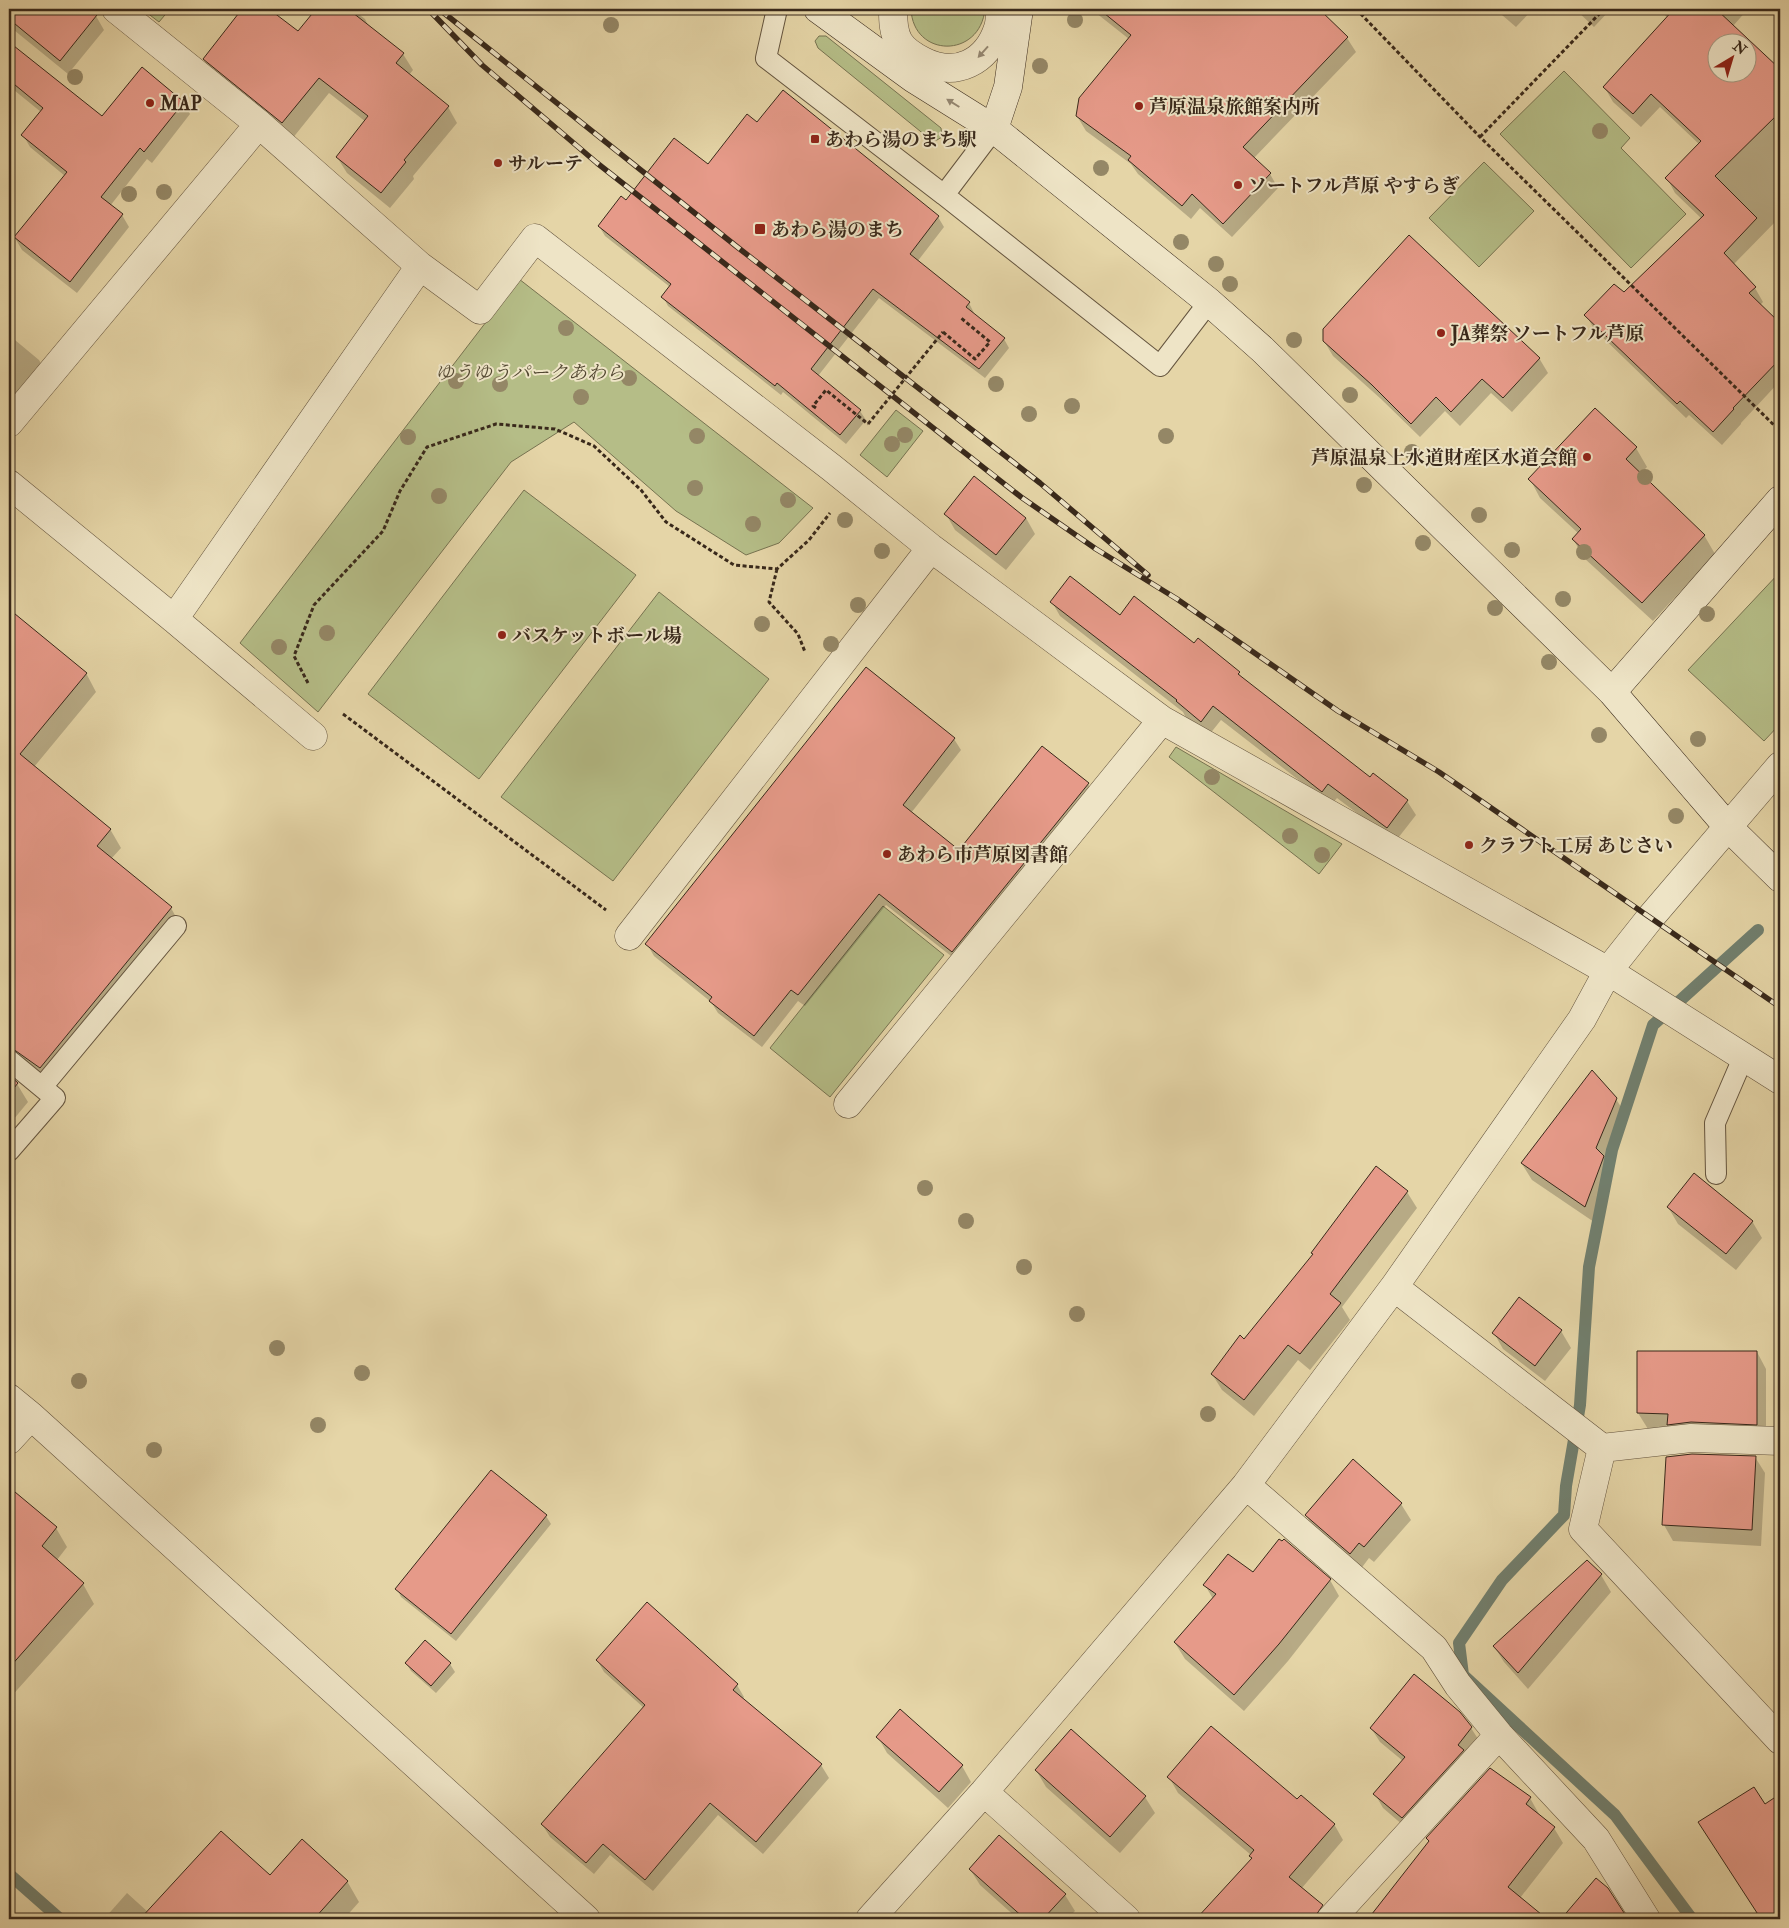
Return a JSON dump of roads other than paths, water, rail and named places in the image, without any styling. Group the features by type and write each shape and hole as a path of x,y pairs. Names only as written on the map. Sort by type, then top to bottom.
{"street":[{"path":"116,9 259,124 420,266 480,310 535,238 852,484 931,548 1162,720 1608,971 1780,1080"},
{"path":"818,9 894,52 918,58 942,68"},
{"path":"893,9 894,52 914,79 994,129 1209,302 1270,356 1612,692 1728,827 1780,878"},
{"path":"914,79 942,68 965,66 979,58 993,39 1004,12"},
{"path":"994,129 1008,87 1014,49 1004,12"},
{"path":"9,423 259,124"},
{"path":"174,619 420,266"},
{"path":"9,484 313,736"},
{"path":"1612,692 1780,500"},
{"path":"629,936 931,548"},
{"path":"848,1104 1162,720"},
{"path":"870,1919 984,1792 1246,1485 1394,1287 1582,1019 1608,971 1650,918 1780,766"},
{"path":"1394,1287 1602,1448 1691,1438 1780,1441"},
{"path":"9,1398 586,1919"},
{"path":"9,1440 31,1416"},
{"path":"1602,1448 1583,1529 1780,1740"},
{"path":"1246,1485 1434,1648 1458,1685 1499,1735 1596,1839 1645,1919"},
{"path":"1331,1919 1499,1735"},
{"path":"984,1792 1126,1919"}],"lane":[{"path":"777,9 766,58 944,195 1160,366 1209,302"},
{"path":"944,195 994,129"},
{"path":"42,1087 176,926"},
{"path":"1716,1174 1715,1124 1743,1058"},
{"path":"9,1060 55,1098 9,1151"}],"waterway":[{"path":"1692,1919 1615,1815 1463,1675 1459,1643 1502,1580 1564,1515 1566,1486 1580,1405 1589,1267 1612,1150 1653,1025 1758,930"},
{"path":"9,1874 60,1919"}],"railway":[{"path":"428,9 482,65 597,163 1021,497 1096,549 1177,599 1338,711 1439,772 1780,1007"},
{"path":"439,9 736,246 1040,483 1148,575"}],"place":[{"name":"MAP","path":"150,103"},
{"name":"芦原温泉旅館案内所","path":"1139,106"},
{"name":"あわら湯のまち駅","path":"815,139"},
{"name":"サルーテ","path":"498,163"},
{"name":"ソートフル芦原 やすらぎ","path":"1238,185"},
{"name":"あわら湯のまち","path":"760,229"},
{"name":"JA葬祭 ソートフル芦原","path":"1441,333"},
{"name":"芦原温泉上水道財産区水道会館","path":"1587,457"},
{"name":"バスケットボール場","path":"502,635"},
{"name":"クラフト工房 あじさい","path":"1469,845"},
{"name":"あわら市芦原図書館","path":"887,854"}],"park label":[{"name":"ゆうゆうパークあわら","path":"530,372"}]}
